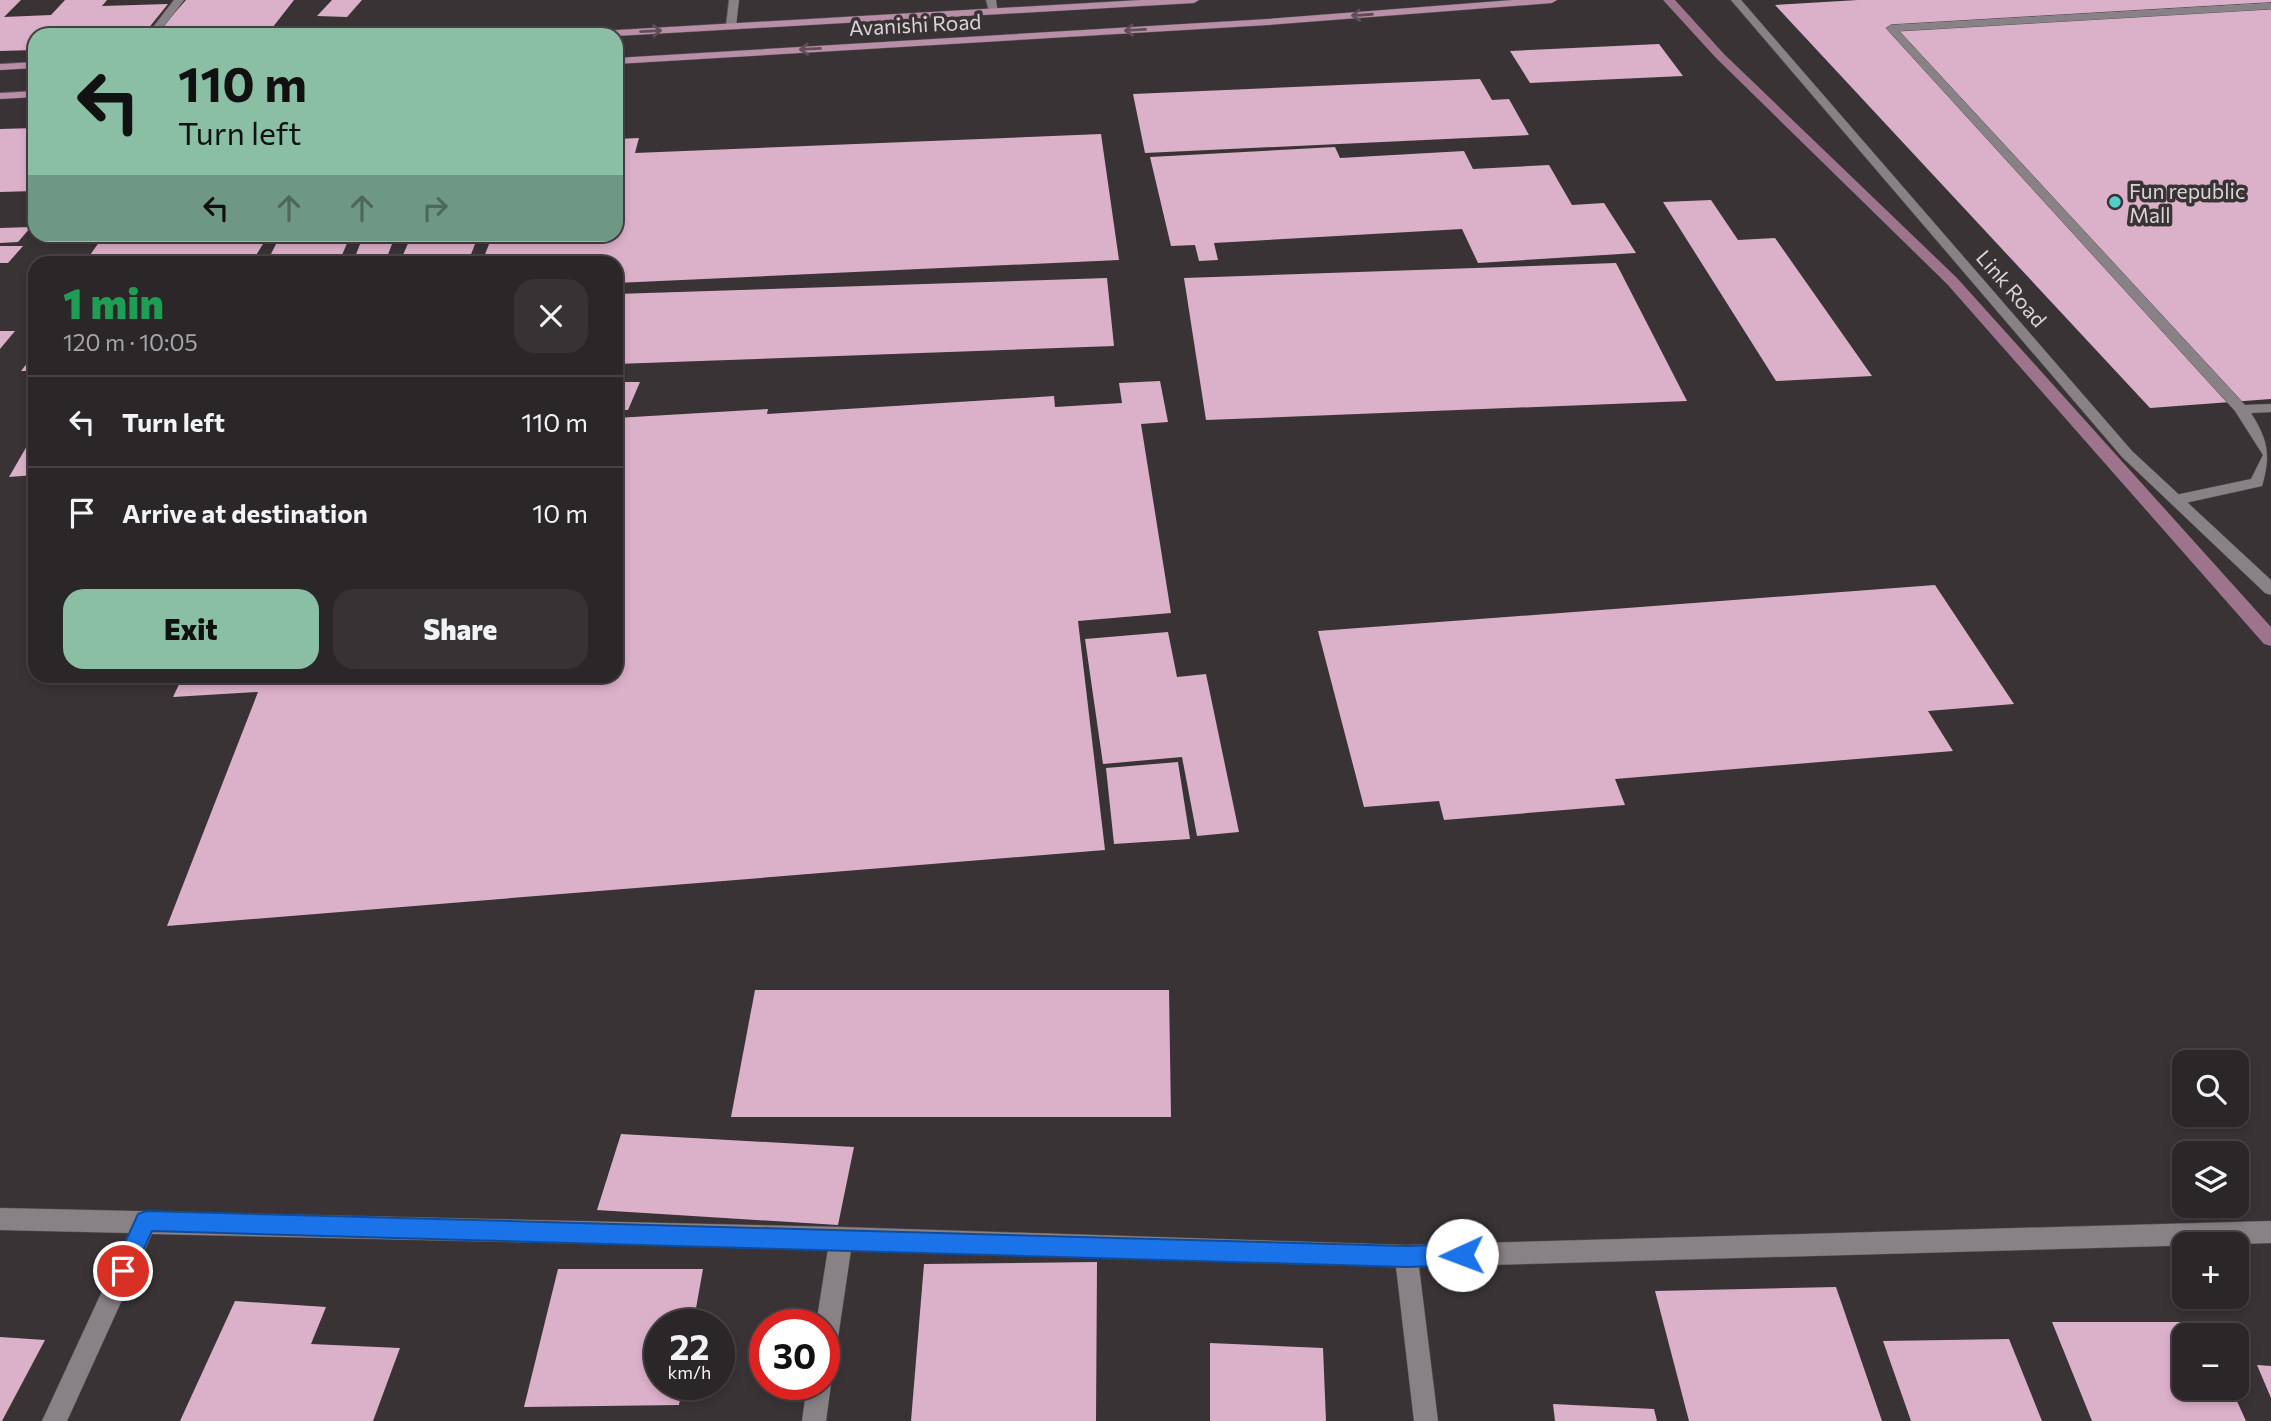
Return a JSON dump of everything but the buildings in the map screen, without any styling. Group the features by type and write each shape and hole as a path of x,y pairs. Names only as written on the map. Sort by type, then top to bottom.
{"main road":[{"path":"623,33 992,6 1194,0"},
{"name":"Avanishi Road","path":"623,61 1268,22 1552,0"},
{"path":"0,67 28,65"},
{"path":"0,96 28,94"}],"street":[{"path":"157,28 179,0"},
{"path":"731,26 734,0"},
{"name":"Link Road","path":"1736,0 2127,454 2271,589"},
{"path":"2176,500 2257,483 2270,455 2241,409 1891,28 2271,6"},
{"path":"2241,409 2271,408"},
{"path":"0,1219 841,1238 1406,1256 2271,1232"},
{"path":"54,1421 146,1221"},
{"path":"830,1309 841,1238"},
{"path":"1406,1256 1426,1421"},
{"path":"814,1421 817,1400"}],"waterway":[{"path":"1669,0 1720,56 1952,281 2271,639"}],"place":[{"name":"Fun republic Mall","path":"2115,202"}],"route":[{"path":"123,1271 146,1221 841,1238 1406,1256 1462,1255"}]}
